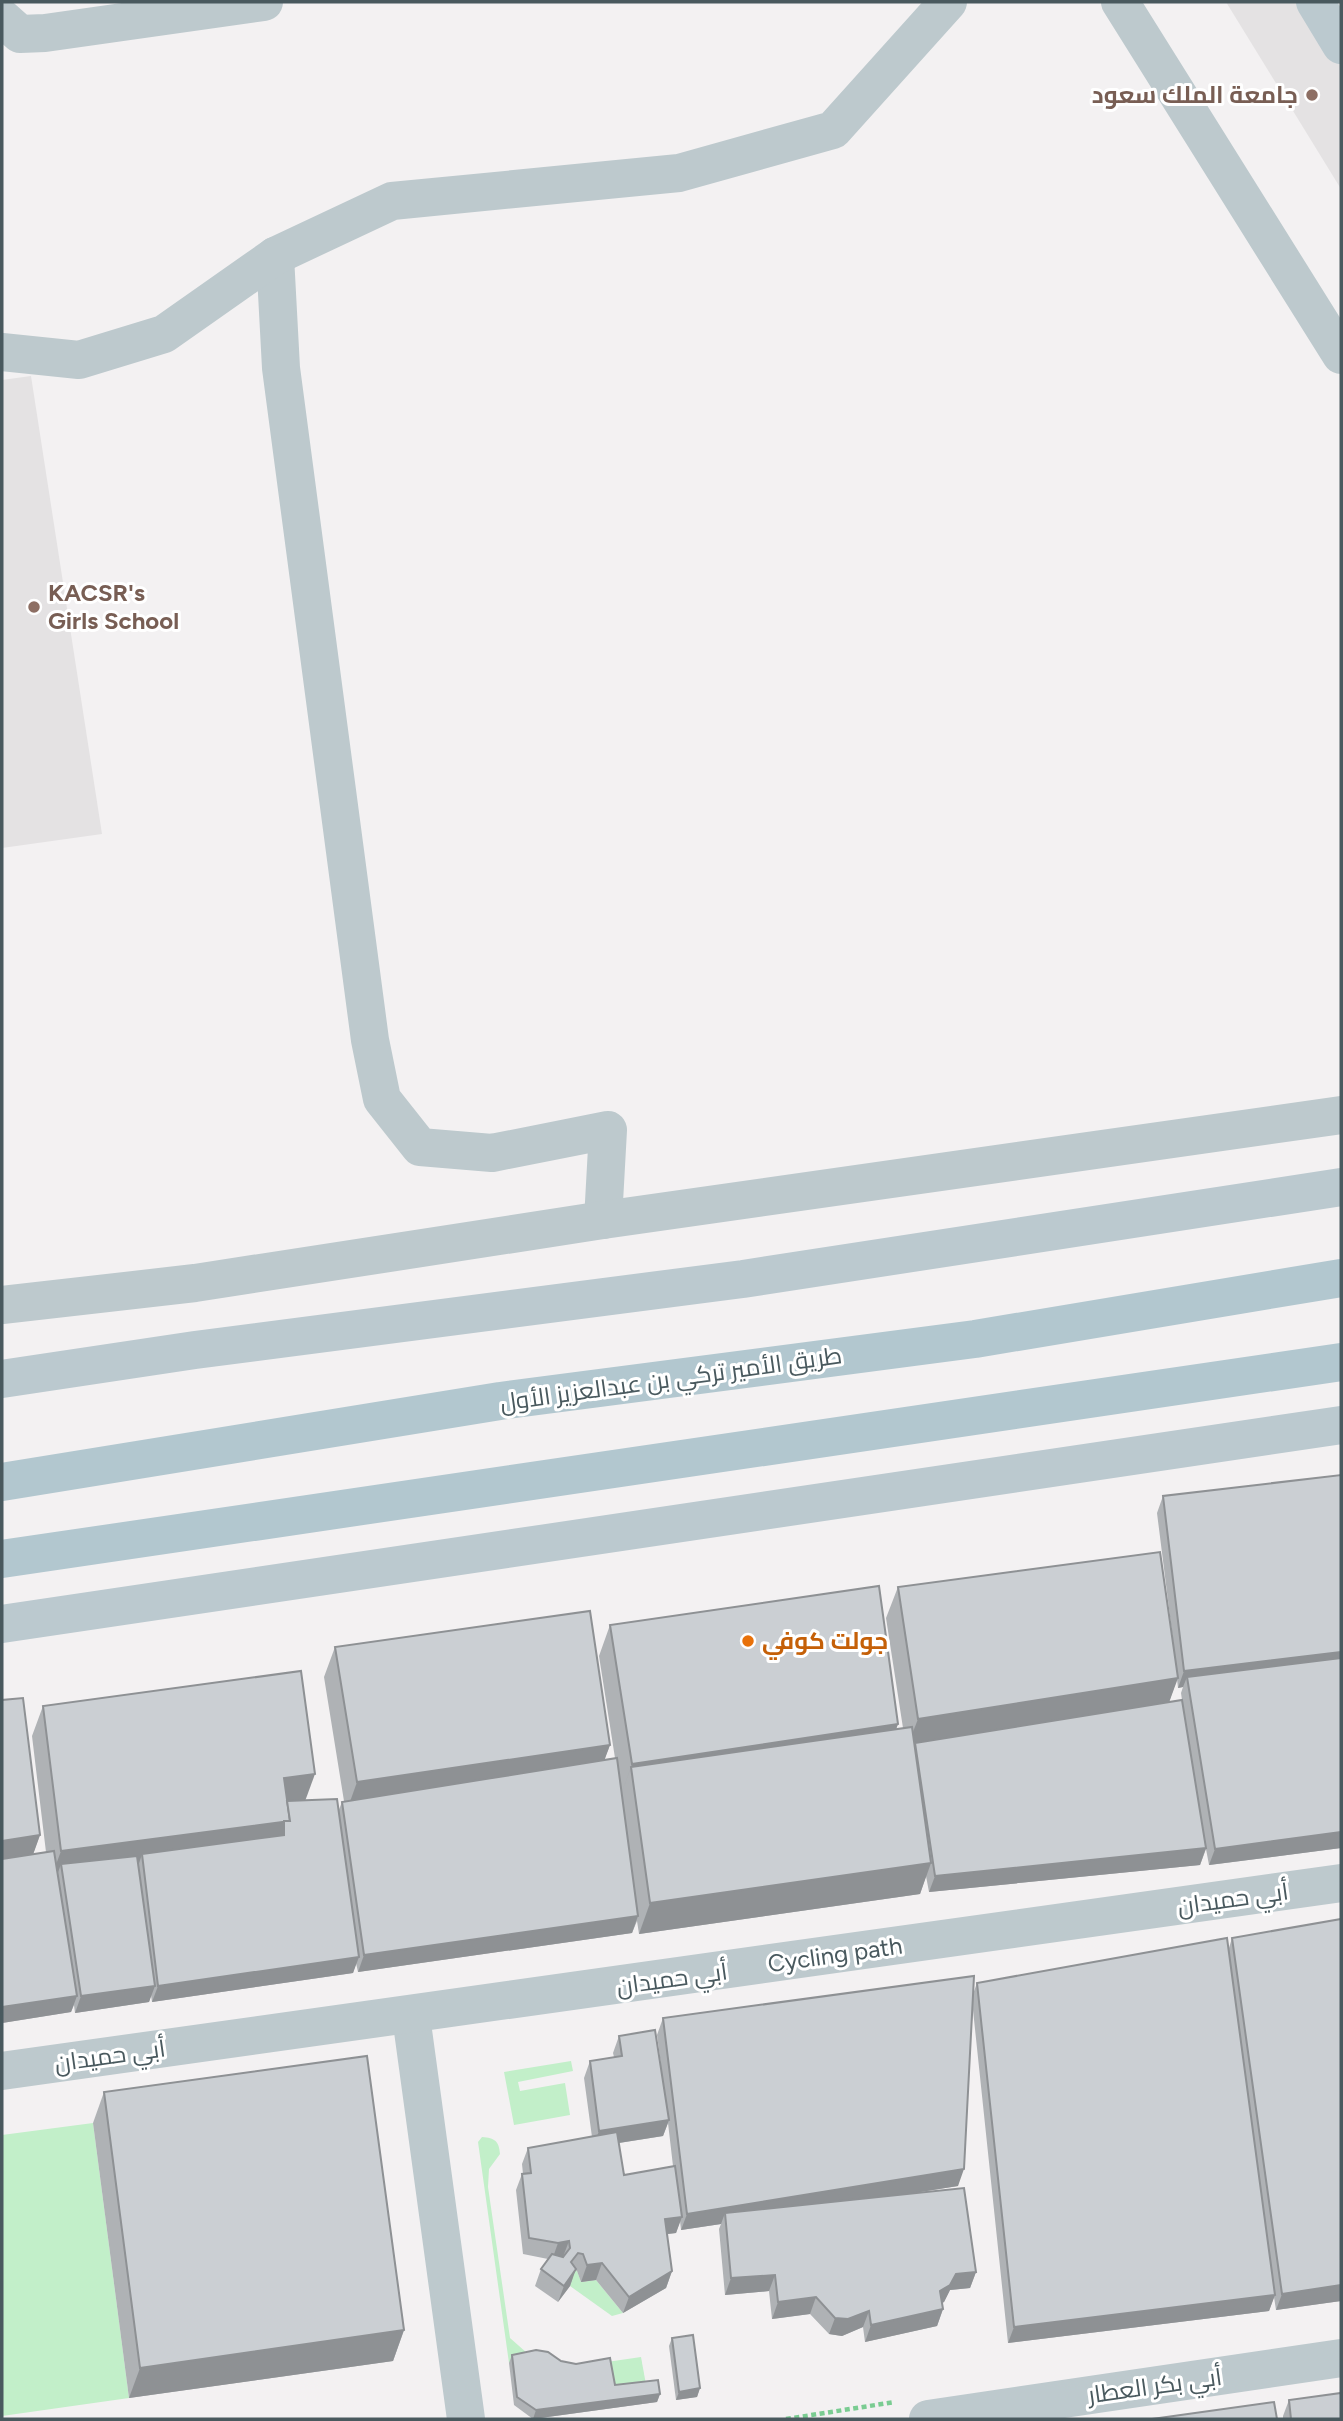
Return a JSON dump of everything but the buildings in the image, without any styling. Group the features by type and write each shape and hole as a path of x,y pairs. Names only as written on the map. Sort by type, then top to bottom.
{"main road":[{"path":"1315,2 1341,45"},
{"path":"2,1379 195,1350 743,1279 1341,1187"},
{"name":"طريق الأمير تركي بن عبدالعزيز الأول","path":"2,1482 500,1401 975,1339 1340,1278"},
{"path":"2,1559 487,1490 978,1414 1341,1362"},
{"path":"2,1624 1339,1426"}],"street":[{"path":"8,32 264,2"},
{"path":"2,352 79,360 164,334 275,256 392,201 679,173 832,130 948,2"},
{"path":"1120,2 1341,355"},
{"path":"275,256 281,368 368,1027 382,1099 420,1147 492,1153 608,1130 603,1220"},
{"path":"2,1305 195,1283 603,1220 1341,1115"},
{"name":"أبي حميدان","path":"2,2071 411,2016 1341,1883"},
{"path":"411,2016 466,2419"},
{"name":"أبي بكر العطار","path":"928,2419 1341,2358"}],"shaded area":[{"name":"جامعة الملك سعود","path":"1226,2 1341,2 1341,189"},
{"name":"KACSR's Girls School","path":"31,376 102,834 2,848 2,380"}],"green space":[{"path":"571,2061 573,2071 518,2082 520,2091 565,2083 570,2115 514,2125 504,2072"},
{"path":"93,2123 129,2398 2,2416 2,2135"},
{"path":"482,2137 496,2141 500,2154 489,2169 488,2187 510,2338 527,2353 509,2363 478,2142"},
{"path":"572,2269 577,2271 581,2282 596,2280 623,2313 612,2316 570,2286"},
{"path":"641,2357 647,2390 611,2394 600,2363"}],"place":[{"name":"جامعة الملك سعود","path":"1312,95"},
{"name":"KACSR's Girls School","path":"34,607"},
{"name":"جولت كوفي","path":"748,1641"}]}
